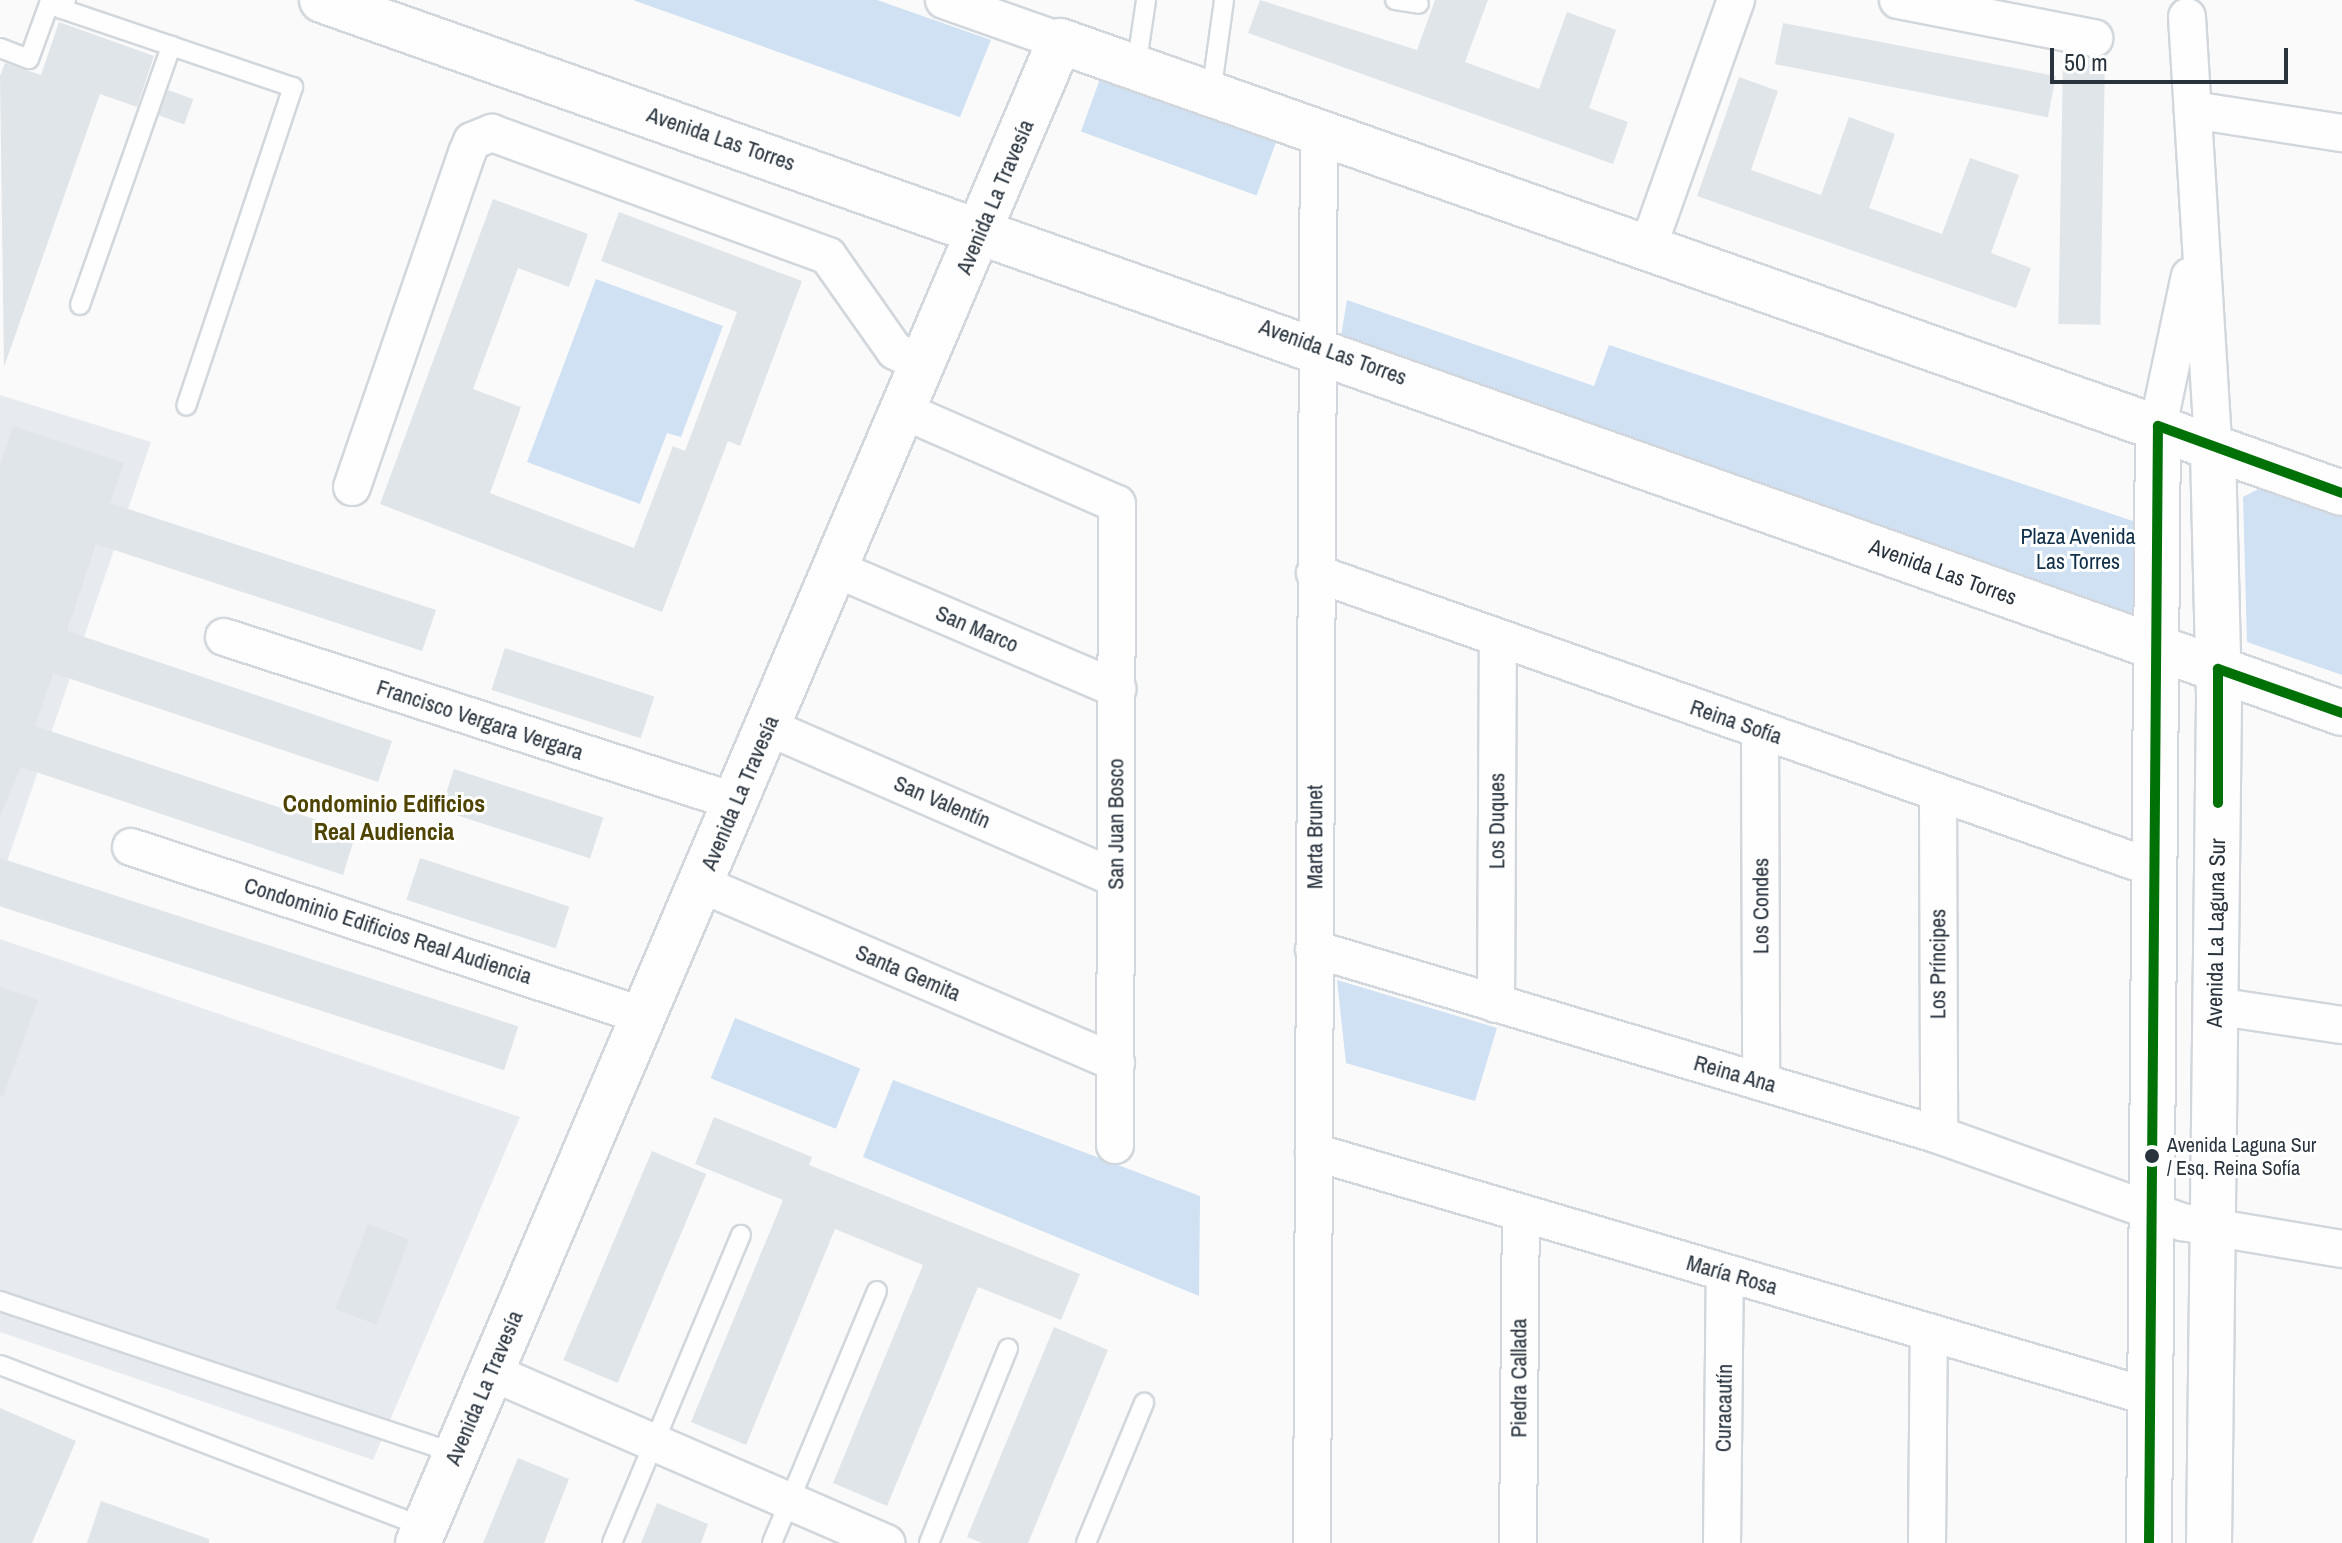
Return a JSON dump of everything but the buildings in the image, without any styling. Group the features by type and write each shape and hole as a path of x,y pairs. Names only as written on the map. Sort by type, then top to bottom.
{"street":[{"name":"Avenida Las Torres","path":"322,0 1316,345 2342,713"},
{"path":"944,0 2342,493"},
{"path":"1648,247 1736,0"},
{"path":"1898,0 2094,38"},
{"name":"Avenida La Laguna Sur","path":"2187,17 2213,447 2218,669 2209,1543"},
{"name":"Avenida La Travesía","path":"421,1535 982,230 1060,41"},
{"path":"2193,110 2342,133"},
{"name":"Marta Brunet","path":"1312,1543 1319,130"},
{"path":"352,487 467,153 472,141 492,133 828,256 895,351 924,365"},
{"name":"Avenida La Laguna Sur","path":"2149,1543 2158,426 2200,227"},
{"name":"San Juan Bosco","path":"904,411 1117,504 1115,1145"},
{"name":"San Marco","path":"836,569 1117,689"},
{"name":"Reina Sofía","path":"1315,573 2156,869"},
{"name":"Francisco Vergara Vergara","path":"224,637 736,802"},
{"name":"Los Duques","path":"1496,1004 1498,638"},
{"name":"San Valentín","path":"768,727 1116,878"},
{"name":"Los Condes","path":"1760,730 1761,1082"},
{"name":"Los Príncipes","path":"1938,793 1939,1135"},
{"name":"Condominio Edificios Real Audiencia","path":"131,847 644,1016"},
{"name":"Santa Gemita","path":"701,884 1116,1063"},
{"name":"Reina Ana","path":"1314,949 1939,1135 2152,1211 2212,1229 2342,1249"},
{"path":"2215,1006 2342,1025"},
{"name":"María Rosa","path":"1314,1152 2150,1397"},
{"name":"Piedra Callada","path":"1518,1543 1521,1213"},
{"name":"Curacautín","path":"1722,1543 1725,1273"},
{"path":"1927,1543 1929,1332"},
{"path":"491,1372 887,1543"}],"lane":[{"path":"1136,68 1146,0"},
{"path":"1211,94 1224,0"},
{"path":"1395,0 1419,4"},
{"path":"0,48 29,59 49,4 64,5 171,46 293,87 186,406"},
{"path":"80,305 171,46"},
{"path":"612,1543 741,1235"},
{"path":"772,1543 877,1291"},
{"path":"0,1301 456,1454"},
{"path":"929,1543 1008,1348"},
{"path":"0,1365 421,1535"},
{"path":"1086,1543 1144,1403"}],"shaded area":[{"path":"0,395 151,442 0,882"},
{"path":"0,939 520,1117 373,1460 0,1332"}],"green space":[{"path":"633,0 877,0 991,40 960,117"},
{"path":"1100,79 1276,143 1257,196 1081,132"},
{"path":"596,279 723,326 681,437 667,433 640,504 527,462"},
{"name":"Plaza Avenida Las Torres","path":"1347,300 1594,386 1609,345 2136,522 2133,614 1341,336"},
{"path":"2264,486 2342,515 2342,675 2247,642 2243,497"},
{"path":"1337,980 1497,1028 1475,1101 1346,1063"},
{"path":"735,1018 860,1069 836,1129 711,1078"},
{"path":"893,1080 1200,1196 1199,1296 863,1157"}],"transit line":[{"path":"2149,1543 2158,426 2342,493"},
{"path":"2218,803 2218,669 2342,713"}],"place":[{"name":"Avenida Laguna Sur / Esq. Reina Sofía","path":"2152,1156"}],"district":[{"name":"Condominio Edificios Real Audiencia","path":"384,818"}]}
